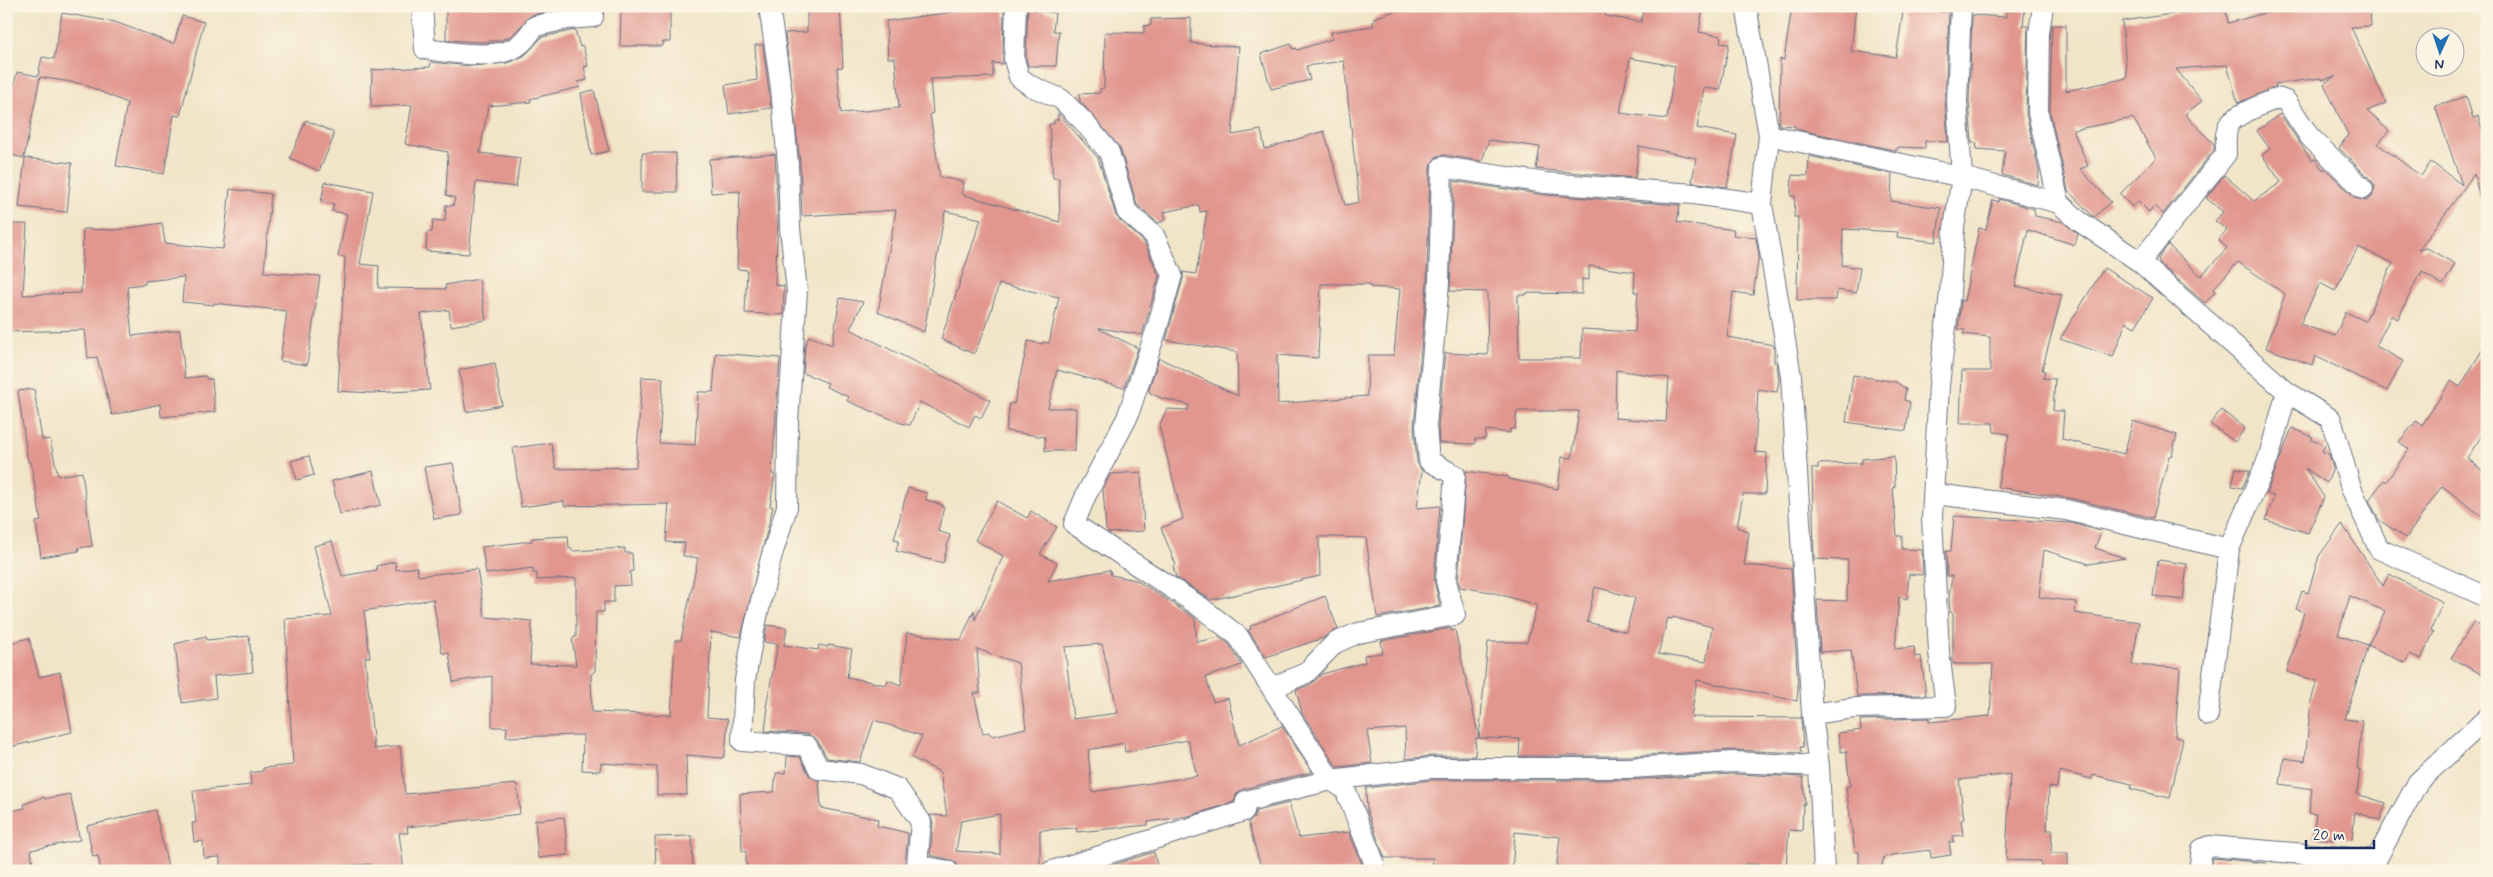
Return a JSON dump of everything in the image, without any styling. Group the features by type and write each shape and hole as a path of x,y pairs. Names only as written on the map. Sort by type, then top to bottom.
{"street":[{"path":"422,6 425,49 460,54 496,53 514,48 526,39 535,26 568,19 594,17 593,6"},
{"path":"769,6 788,164 790,228 797,291 788,421 787,507 772,558 745,680 742,741 807,746 819,769 861,774 898,789 921,822 917,865 948,871"},
{"path":"1016,6 1014,59 1020,77 1031,86 1061,99 1083,121 1109,152 1127,212 1154,235 1172,276 1127,418 1086,495 1074,524 1198,606 1238,636 1331,780 1345,789 1374,862 1374,871"},
{"path":"1746,6 1769,135 1762,204 1791,376 1812,714 1819,766 1824,871"},
{"path":"1812,714 1854,708 1946,706 1939,652 1932,518 1940,385 1950,293 1954,228 1962,177 1956,101 1961,6"},
{"path":"2043,6 2039,33 2038,113 2059,204"},
{"path":"2140,262 2226,154 2226,135 2230,123 2255,107 2278,98 2286,101 2310,137 2363,189"},
{"path":"1769,135 1962,177 2059,204 2079,221 2140,262 2287,392 2332,420 2351,488 2379,549 2487,597"},
{"path":"1272,688 1306,673 1335,643 1358,633 1455,616 1446,581 1455,475 1428,461 1426,426 1439,283 1442,167 1546,182 1694,194 1762,204"},
{"path":"2208,716 2229,549 2268,459 2287,392"},
{"path":"1934,494 2066,510 2229,549"},
{"path":"2199,871 2202,849 2210,846 2376,866 2418,782 2487,718"},
{"path":"1052,871 1244,811 1246,801 1331,780 1431,768 1628,768 1734,762 1819,766"}],"building":[{"path":"446,6 569,7 532,15 511,36 501,40 482,42 446,40"},
{"path":"807,6 840,6 843,67 837,68 841,113 899,108 895,58 888,58 886,21 961,11 961,6 1004,6 1003,64 993,63 993,77 930,79 933,113 930,114 940,177 964,182 961,194 1060,222 1059,178 1053,178 1049,124 1054,124 1054,120 1058,120 1058,113 1098,158 1116,216 1144,242 1159,276 1142,335 1099,329 1138,348 1124,388 1057,370 1048,408 1076,408 1075,451 1045,451 1045,437 1006,431 1010,403 1014,404 1028,341 1042,344 1043,342 1049,343 1059,297 999,284 986,327 974,354 941,339 981,219 945,211 924,332 878,312 896,210 802,216 800,163 785,33 807,32"},
{"path":"1028,6 1033,6 1033,10 1055,13 1053,31 1059,31 1056,66 1028,66 1026,58"},
{"path":"1410,6 1607,6 1605,16 1641,22 1644,6 1703,6 1699,32 1721,36 1720,43 1729,44 1720,90 1704,88 1697,128 1737,135 1727,187 1692,182 1696,158 1639,146 1635,178 1536,169 1540,147 1489,140 1482,161 1444,155 1437,156 1430,167 1427,282 1414,427 1417,462 1422,471 1417,508 1440,506 1434,580 1440,606 1377,617 1366,538 1334,537 1319,537 1320,576 1211,600 1176,577 1173,566 1176,565 1161,528 1183,519 1159,426 1167,409 1188,410 1189,405 1161,398 1150,393 1149,389 1159,358 1238,396 1237,352 1166,340 1183,272 1196,274 1207,211 1200,212 1199,205 1164,212 1166,220 1158,223 1137,205 1120,148 1080,101 1079,94 1100,93 1100,89 1104,88 1105,32 1144,33 1144,26 1151,25 1151,19 1191,18 1191,43 1239,47 1232,135 1261,130 1265,149 1324,131 1345,205 1359,202 1344,61 1306,66 1310,80 1271,89 1261,54 1291,44 1293,49 1296,48 1297,50 1332,39 1331,32 1373,26 1374,18","holes":["1630,58 1675,66 1667,119 1620,113","1321,284 1370,284 1370,287 1400,289 1394,355 1368,355 1367,396 1278,404 1277,355 1318,358"]},
{"path":"1792,6 1856,6 1851,51 1896,57 1904,6 1941,6 1940,12 1949,12 1945,100 1948,142 1925,141 1925,148 1898,147 1897,150 1894,150 1795,129 1795,126 1779,125 1780,59 1784,60"},
{"path":"2008,6 2025,6 2023,26 2028,26 2026,113 2039,171 2038,185 2002,175 2005,151 1976,149 1977,143 1972,143 1969,101 1972,15 2006,17"},
{"path":"2276,6 2370,6 2371,26 2351,27 2386,103 2367,111 2389,131 2378,144 2421,176 2431,162 2462,185 2435,106 2466,96 2473,118 2478,116 2487,144 2487,198 2480,198 2474,174 2419,250 2427,248 2455,264 2443,285 2422,272 2421,276 2419,275 2398,319 2391,316 2376,346 2403,361 2387,391 2315,356 2312,365 2266,348 2285,294 2238,262 2213,289 2215,292 2205,303 2160,264 2158,259 2168,245 2201,276 2227,248 2218,240 2227,230 2215,221 2223,212 2206,198 2224,175 2254,201 2281,182 2262,155 2270,149 2257,131 2280,114 2312,161 2315,159 2323,170 2324,168 2355,198 2366,201 2372,197 2375,186 2372,181 2339,148 2348,135 2324,84 2335,76 2322,80 2321,78 2275,84 2276,87 2238,103 2227,65 2176,69 2202,101 2185,114 2214,144 2214,150 2163,214 2154,206 2149,212 2138,201 2132,207 2120,194 2156,158 2133,118 2073,130 2088,166 2080,169 2111,202 2094,217 2068,191 2050,112 2052,25 2066,25 2066,91 2127,78 2122,21 2180,13 2226,10 2228,23 2276,10","holes":["2358,247 2393,263 2365,321 2346,312 2335,336 2300,324 2320,283 2335,291"]},
{"path":"643,7 670,7 670,42 663,42 663,46 620,46 621,11 644,10"},
{"path":"62,13 115,22 174,44 182,16 204,22 180,116 174,115 164,174 116,166 127,103 83,84 40,77 24,158 6,154 6,121 17,72 38,76 42,57 54,59"},
{"path":"575,30 580,47 583,46 588,66 584,67 587,80 578,82 580,87 530,99 531,102 488,106 480,153 520,158 516,187 476,182 469,254 426,251 427,232 432,232 433,220 445,221 446,205 453,206 455,198 446,195 448,152 405,144 412,105 371,107 372,70 430,67 431,62 470,66 507,63 524,56 542,37"},
{"path":"755,45 763,45 771,108 729,114 725,85 757,80"},
{"path":"594,90 609,151 591,155 581,93"},
{"path":"306,120 333,132 333,139 319,171 290,158"},
{"path":"642,153 676,153 677,192 642,192"},
{"path":"775,154 778,222 775,285 784,286 783,315 745,313 747,270 737,269 740,191 711,193 709,159"},
{"path":"1809,156 1892,174 1891,201 1941,208 1936,242 1897,237 1898,232 1843,229 1842,265 1860,268 1856,293 1837,290 1836,300 1797,300 1798,217 1794,217 1795,196 1791,196 1792,175 1808,176"},
{"path":"25,158 72,163 67,212 19,207"},
{"path":"1454,181 1545,195 1680,205 1677,222 1734,230 1733,235 1756,238 1759,255 1753,295 1733,292 1727,337 1774,345 1774,362 1777,362 1779,380 1777,392 1758,389 1755,452 1767,453 1765,494 1743,494 1737,527 1749,532 1744,565 1791,569 1798,687 1797,701 1697,680 1691,717 1801,718 1803,747 1800,747 1801,753 1733,750 1629,756 1519,756 1520,739 1479,738 1488,642 1527,642 1537,605 1491,592 1460,587 1458,580 1466,471 1509,477 1509,479 1558,489 1562,457 1572,458 1579,411 1517,411 1515,429 1510,429 1510,433 1486,430 1485,439 1475,439 1475,444 1439,443 1438,426 1445,353 1488,355 1487,292 1450,291","holes":["1589,266 1635,272 1634,292 1638,292 1635,332 1582,329 1581,358 1519,358 1518,295 1526,295 1526,293 1582,294 1582,279 1589,280","1616,370 1669,378 1666,422 1615,418","1595,587 1635,598 1626,632 1587,622","1673,617 1712,627 1706,662 1658,654 1668,618 1672,619"]},
{"path":"325,182 373,191 360,264 379,266 378,288 446,289 445,285 479,279 486,320 451,326 449,310 421,314 430,390 371,393 338,391 345,257 338,256 347,214 332,211 334,204 321,202"},
{"path":"230,189 271,194 264,272 320,276 307,365 280,361 287,311 214,303 214,305 182,302 184,277 145,281 145,284 127,286 132,336 180,330 185,378 206,376 206,379 212,379 215,412 161,417 160,404 112,415 97,357 88,358 85,330 6,332 6,224 27,224 23,295 81,293 83,229 116,230 162,223 165,243 223,249"},
{"path":"1999,199 2034,209 2035,216 2063,222 2078,234 2075,245 2028,230 2015,286 2062,295 2042,370 2045,371 2043,378 2055,379 2053,411 2064,411 2062,439 2124,454 2133,421 2177,435 2172,455 2169,456 2153,518 2069,498 1997,487 2009,434 1994,432 1993,423 1960,423 1962,371 1990,371 1990,337 1963,334 1965,330 1958,329 1961,300 1964,301 1979,228 1986,229 1993,200 1999,202"},
{"path":"2104,268 2153,298 2135,327 2126,322 2113,357 2060,339"},
{"path":"840,298 863,302 850,329 990,400 981,418 975,415 969,427 920,402 910,425 901,423 847,401 849,397 826,387 828,383 803,373 805,346 809,336 832,345"},
{"path":"2487,342 2487,428 2467,458 2487,474 2487,520 2442,486 2406,538 2379,520 2369,500 2384,480 2386,482 2409,449 2399,442 2416,421 2422,425 2451,381 2460,387"},
{"path":"716,353 780,358 772,474 775,474 770,506 773,507 741,637 711,632 707,717 728,719 725,754 723,758 686,755 687,795 657,795 657,767 601,763 600,771 582,770 583,735 506,737 507,727 492,727 492,676 453,682 449,653 442,653 433,599 364,611 370,657 365,657 374,749 400,746 405,794 517,784 520,814 407,827 408,833 399,833 404,871 372,871 371,864 303,869 303,871 220,871 220,857 204,858 203,841 194,842 192,823 196,823 193,791 251,785 250,773 263,771 263,768 293,765 285,619 332,616 314,546 332,541 342,576 377,570 376,566 395,562 396,570 417,567 418,576 477,569 485,617 532,621 530,664 576,665 572,638 576,637 576,578 537,580 537,573 533,573 533,568 486,574 482,547 532,541 532,538 568,536 569,549 572,548 572,551 625,548 625,553 632,553 633,571 630,572 631,585 614,586 614,602 604,602 604,612 596,612 595,671 591,674 592,712 671,715 675,640 681,640 698,558 683,556 685,543 666,542 669,504 564,506 564,501 521,507 513,448 551,443 556,469 636,467 642,377 663,378 659,443 695,445 698,392 713,392"},
{"path":"495,363 502,405 466,412 459,370"},
{"path":"1853,375 1896,382 1906,389 1904,400 1910,402 1906,431 1846,422"},
{"path":"34,389 42,440 50,439 58,476 82,472 92,546 78,548 79,551 41,557 36,522 41,521 31,462 28,462 18,391"},
{"path":"2221,410 2245,428 2235,442 2210,424"},
{"path":"2292,428 2313,437 2311,440 2325,445 2322,451 2329,454 2333,468 2327,483 2305,468 2324,497 2308,533 2266,520 2274,496 2266,494"},
{"path":"309,456 314,475 297,480 291,461"},
{"path":"1894,456 1895,487 1893,487 1897,536 1902,536 1902,549 1922,550 1923,575 1909,574 1907,599 1899,597 1895,649 1914,647 1915,657 1921,656 1926,695 1857,696 1851,650 1820,652 1817,600 1847,601 1848,560 1814,559 1812,468 1818,468 1818,464 1862,463 1862,459"},
{"path":"453,463 462,515 434,519 424,467"},
{"path":"2236,468 2250,471 2242,488 2232,486"},
{"path":"373,471 381,505 340,514 332,481"},
{"path":"1141,472 1144,531 1109,533 1106,530 1103,488 1111,474"},
{"path":"908,488 927,493 926,500 943,505 942,507 944,507 938,531 950,535 943,563 896,551 899,540 894,539"},
{"path":"997,501 1027,518 1031,511 1057,527 1040,554 1057,563 1048,581 1110,570 1111,575 1136,580 1195,618 1197,642 1219,637 1229,644 1242,665 1206,677 1213,702 1228,698 1239,745 1282,726 1312,772 1243,789 1237,793 1234,802 1189,816 1148,822 1148,825 1077,832 1076,828 1040,830 1040,871 959,870 956,862 930,855 933,823 930,815 947,816 940,772 912,758 922,736 874,720 860,762 827,758 817,740 808,734 765,731 768,708 766,707 778,644 764,642 767,625 787,628 784,645 818,650 819,645 852,649 847,677 886,685 888,680 901,685 907,633 961,640 974,610 975,620 1003,556 975,540","holes":["1102,644 1118,713 1073,719 1065,647","977,649 1018,663 1026,728 993,736 988,732 983,734 974,693 980,693","1188,740 1197,776 1092,792 1088,750 1124,743 1125,752","1000,814 1000,854 956,851 961,821"]},
{"path":"1954,516 2070,523 2101,531 2095,548 2125,558 2089,564 2044,550 2039,597 2076,602 2075,613 2139,622 2132,665 2180,668 2175,737 2183,739 2170,798 2131,789 2132,784 2093,775 2092,779 2059,771 2057,788 2049,787 2047,830 2052,830 2051,853 2068,853 2068,871 2041,871 2041,861 2006,860 2010,774 1959,780 1964,819 1961,820 1963,835 1953,836 1954,842 1949,842 1951,855 1931,858 1930,850 1884,856 1881,871 1859,871 1859,852 1855,852 1846,787 1850,786 1846,751 1841,752 1838,733 1861,730 1860,720 1929,718 1929,722 1990,716 1993,664 1953,664 1953,613 1950,612 1949,598 1952,576 1947,576 1946,551 1951,551"},
{"path":"2342,524 2383,586 2389,574 2443,602 2431,630 2434,632 2421,659 2410,654 2405,663 2368,645 2345,719 2362,721 2357,770 2360,770 2357,794 2386,803 2380,820 2355,812 2352,839 2335,837 2335,840 2313,838 2316,814 2309,813 2312,789 2280,784 2284,758 2305,761 2311,701 2317,681 2287,672 2304,612 2296,609 2302,591 2308,593 2319,556","holes":["2350,596 2385,611 2368,645 2338,635"]},
{"path":"2158,560 2187,564 2183,600 2153,596"},
{"path":"1325,596 1338,629 1323,638 1266,657 1248,630 1251,629 1250,626"},
{"path":"2474,622 2487,631 2487,677 2451,658"},
{"path":"1451,628 1451,631 1455,630 1479,738 1476,738 1475,756 1431,756 1406,759 1405,728 1367,731 1372,763 1337,767 1302,713 1296,690 1311,684 1322,674 1365,662 1364,655 1383,653 1381,641"},
{"path":"206,636 207,640 249,636 253,672 214,676 216,698 182,703 175,644"},
{"path":"29,638 39,677 60,672 72,732 6,748 6,644"},
{"path":"787,756 800,757 809,775 819,781 821,808 878,819 877,826 908,833 905,864 907,871 746,871 746,851 742,851 740,794 774,792 776,773 786,773"},
{"path":"1734,774 1803,777 1805,804 1803,804 1802,831 1789,830 1786,866 1745,864 1745,871 1556,871 1560,837 1515,832 1512,871 1432,871 1433,858 1385,858 1367,811 1366,788 1432,780 1629,780"},
{"path":"70,794 80,840 31,850 34,871 6,871 6,812 25,808 24,804 44,797 45,799"},
{"path":"1289,803 1299,838 1349,832 1362,864 1362,871 1262,871 1248,822 1253,819 1256,811"},
{"path":"155,810 169,871 101,871 98,856 93,857 87,826"},
{"path":"564,817 568,855 538,858 535,820"},
{"path":"692,836 693,871 656,871 655,837"},
{"path":"1154,852 1158,871 1106,871 1106,867"},
{"path":"2213,858 2266,863 2266,871 2211,871"}]}
